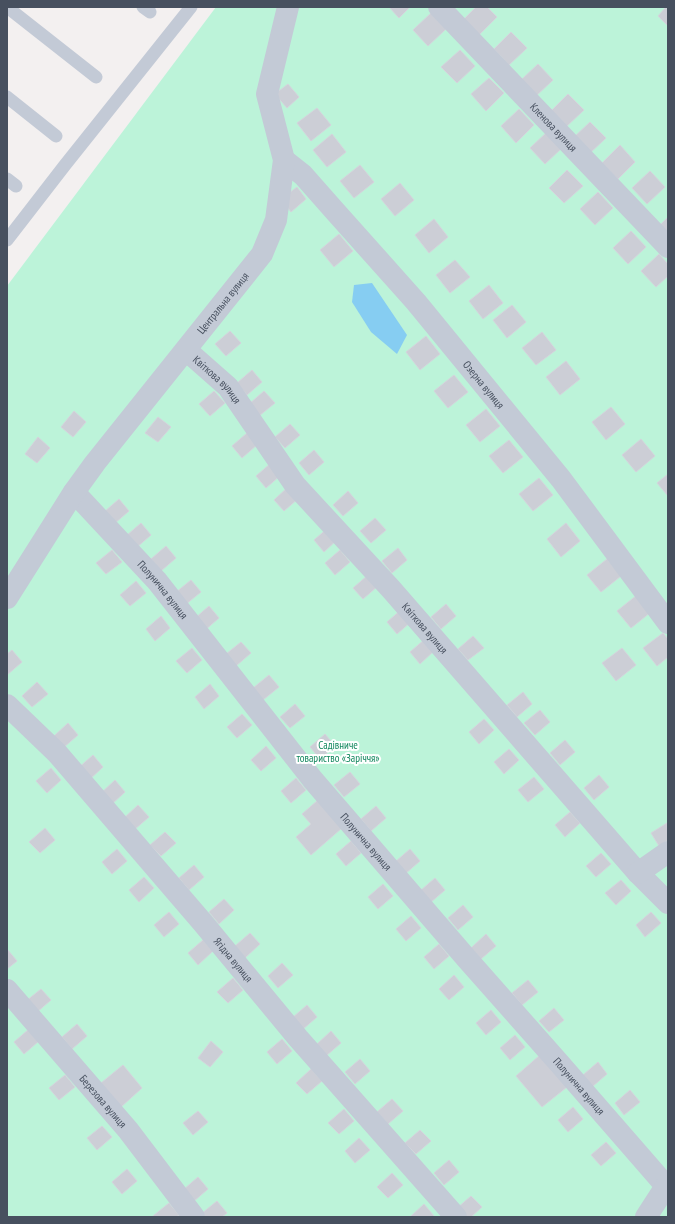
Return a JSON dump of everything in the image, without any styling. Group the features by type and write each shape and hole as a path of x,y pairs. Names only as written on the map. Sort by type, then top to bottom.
{"street":[{"name":"Центральна вулиця","path":"7,598 74,492 95,463 262,254 276,220 284,160 267,94 288,7"},
{"name":"Кленова вулиця","path":"439,7 668,247"},
{"name":"Озерна вулиця","path":"284,160 303,175 332,210 416,302 561,479 668,623"},
{"name":"Квіткова вулиця","path":"186,350 228,387 296,485 391,588 638,874 668,903"},
{"name":"Полунична вулиця","path":"74,492 157,581 313,780 467,959 667,1185"},
{"name":"Ягідна вулиця","path":"7,706 57,753 203,923 298,1038 456,1217"},
{"path":"638,874 668,852"},
{"name":"Березова вулиця","path":"7,990 128,1130 194,1217"},
{"path":"646,1217 667,1185"}],"lane":[{"path":"7,7 96,77"},
{"path":"7,240 65,164 191,7"},
{"path":"7,97 56,136"}],"green space":[{"name":"Садівниче товариство «Заріччя»","path":"216,7 668,7 668,1217 7,1217 7,286"}],"water":[{"path":"372,283 407,335 397,354 371,332 352,302 354,285"}],"building":[{"path":"389,7 410,7 399,18"},
{"path":"476,7 487,7 497,17 479,35 464,19"},
{"path":"666,7 668,7 668,26 658,16"},
{"path":"431,13 446,29 428,46 413,30"},
{"path":"511,32 527,48 509,65 494,49"},
{"path":"460,50 475,66 457,83 441,67"},
{"path":"538,64 553,80 535,97 520,81"},
{"path":"489,78 504,93 486,111 471,94"},
{"path":"288,84 299,97 287,108 275,94"},
{"path":"568,94 584,110 566,127 551,111"},
{"path":"317,108 331,125 311,141 297,123"},
{"path":"519,109 534,125 516,143 501,126"},
{"path":"590,122 606,138 588,155 572,139"},
{"path":"548,131 563,147 545,164 530,148"},
{"path":"332,134 346,152 327,167 313,150"},
{"path":"620,145 635,162 618,179 602,163"},
{"path":"360,165 374,182 354,198 340,181"},
{"path":"567,170 583,186 564,203 549,188"},
{"path":"650,171 665,187 647,204 632,188"},
{"path":"400,183 414,200 395,216 381,199"},
{"path":"297,187 306,199 291,212 281,199"},
{"path":"598,192 613,208 595,225 580,209"},
{"path":"668,217 668,233 660,225"},
{"path":"434,219 448,237 429,253 415,235"},
{"path":"631,231 646,247 628,264 613,248"},
{"path":"339,234 353,251 334,267 320,250"},
{"path":"659,254 668,264 668,276 656,287 641,271"},
{"path":"455,260 470,277 450,293 436,275"},
{"path":"489,285 503,303 483,319 469,301"},
{"path":"512,305 526,322 507,338 493,320"},
{"path":"230,331 241,343 226,356 215,344"},
{"path":"542,332 556,350 536,365 522,348"},
{"path":"426,336 440,354 420,370 406,352"},
{"path":"566,361 580,379 560,395 546,377"},
{"path":"252,370 262,382 247,395 237,383"},
{"path":"454,375 468,392 448,408 434,391"},
{"path":"214,391 225,403 210,416 199,404"},
{"path":"264,391 275,403 259,416 249,404"},
{"path":"611,407 625,424 606,440 592,422"},
{"path":"486,409 500,426 480,442 466,425"},
{"path":"74,411 86,422 73,437 61,427"},
{"path":"158,417 171,427 158,442 145,433"},
{"path":"290,424 300,435 285,448 275,437"},
{"path":"247,433 257,445 242,458 232,446"},
{"path":"38,437 50,448 37,463 25,454"},
{"path":"641,439 655,456 636,472 622,455"},
{"path":"509,440 523,457 503,473 489,456"},
{"path":"314,450 324,462 309,475 299,463"},
{"path":"271,463 281,475 266,488 256,476"},
{"path":"668,474 668,496 657,483"},
{"path":"539,478 553,495 533,511 519,494"},
{"path":"289,486 299,498 284,511 274,500"},
{"path":"348,491 358,503 343,516 333,505"},
{"path":"119,499 129,511 114,524 104,512"},
{"path":"375,518 386,530 371,543 360,531"},
{"path":"141,523 151,535 136,548 126,536"},
{"path":"566,523 580,541 561,557 547,539"},
{"path":"329,527 339,538 324,552 314,540"},
{"path":"166,546 176,558 161,571 151,559"},
{"path":"398,548 407,560 392,573 382,561"},
{"path":"112,550 122,562 106,574 96,563"},
{"path":"340,550 350,562 335,575 325,563"},
{"path":"607,559 621,576 601,592 587,575"},
{"path":"368,575 378,586 363,599 353,588"},
{"path":"191,580 201,592 185,605 175,593"},
{"path":"136,581 146,593 130,606 120,595"},
{"path":"637,595 651,612 631,628 617,611"},
{"path":"446,604 456,616 441,629 431,617"},
{"path":"209,606 219,618 204,631 194,619"},
{"path":"402,609 412,621 397,634 387,622"},
{"path":"161,616 170,628 155,641 146,629"},
{"path":"663,633 668,639 668,657 657,666 643,648"},
{"path":"473,636 484,648 468,660 458,649"},
{"path":"425,639 435,650 420,664 410,652"},
{"path":"241,642 251,653 236,666 226,654"},
{"path":"192,648 202,660 187,673 176,661"},
{"path":"622,648 636,665 616,681 602,663"},
{"path":"12,650 22,662 7,675 7,654"},
{"path":"269,675 279,687 263,700 253,688"},
{"path":"37,682 48,694 32,707 22,696"},
{"path":"210,684 219,696 204,709 195,697"},
{"path":"523,692 532,704 517,717 507,705"},
{"path":"295,704 305,716 290,728 280,717"},
{"path":"540,710 550,722 535,735 524,723"},
{"path":"242,714 252,725 237,738 227,727"},
{"path":"484,719 494,730 479,744 469,732"},
{"path":"68,723 78,735 63,748 53,737"},
{"path":"325,734 335,746 320,759 310,747"},
{"path":"565,740 575,752 560,765 550,753"},
{"path":"266,746 276,758 261,771 251,760"},
{"path":"509,749 519,760 504,774 494,762"},
{"path":"93,755 103,767 88,781 77,769"},
{"path":"51,768 61,780 47,793 36,781"},
{"path":"350,772 360,784 344,797 334,785"},
{"path":"599,775 609,787 594,800 584,788"},
{"path":"534,777 544,789 528,802 518,790"},
{"path":"296,778 306,790 291,803 281,791"},
{"path":"115,780 125,792 111,805 100,794"},
{"path":"318,800 342,828 311,855 296,837 311,824 302,814"},
{"path":"138,805 149,817 134,830 123,819"},
{"path":"376,806 386,818 371,831 361,819"},
{"path":"570,812 580,823 565,837 555,825"},
{"path":"667,823 668,840 659,846 651,833"},
{"path":"45,828 55,840 40,853 29,842"},
{"path":"165,832 176,843 161,856 150,845"},
{"path":"351,841 361,853 346,866 336,854"},
{"path":"117,849 127,861 112,874 102,862"},
{"path":"410,849 420,861 405,874 395,862"},
{"path":"601,853 611,864 596,877 586,866"},
{"path":"194,865 204,877 189,890 179,878"},
{"path":"144,877 154,888 139,902 129,890"},
{"path":"435,878 445,890 430,903 420,891"},
{"path":"621,880 631,891 616,905 605,893"},
{"path":"383,884 393,896 378,909 368,897"},
{"path":"224,899 234,910 219,924 209,912"},
{"path":"463,905 473,917 458,930 448,918"},
{"path":"169,912 179,924 164,937 154,925"},
{"path":"651,912 661,923 645,937 636,925"},
{"path":"411,916 421,928 406,941 396,929"},
{"path":"250,933 260,944 245,958 235,946"},
{"path":"486,934 496,946 481,959 471,948"},
{"path":"203,940 213,951 198,965 188,953"},
{"path":"439,944 449,956 434,969 424,957"},
{"path":"7,949 17,961 7,969"},
{"path":"282,963 293,975 278,988 268,976"},
{"path":"454,975 464,987 449,1000 439,989"},
{"path":"233,978 243,990 228,1003 217,992"},
{"path":"528,980 538,992 522,1005 512,993"},
{"path":"41,989 51,1000 36,1013 26,1001"},
{"path":"307,1005 317,1017 302,1030 292,1018"},
{"path":"554,1008 564,1020 549,1032 539,1021"},
{"path":"491,1010 501,1022 486,1035 476,1023"},
{"path":"77,1024 87,1036 72,1049 62,1037"},
{"path":"29,1029 39,1041 24,1054 14,1042"},
{"path":"331,1031 341,1043 326,1056 316,1045"},
{"path":"515,1035 525,1047 510,1060 500,1048"},
{"path":"282,1039 292,1051 277,1064 267,1052"},
{"path":"211,1041 223,1052 210,1067 198,1058"},
{"path":"540,1055 567,1087 542,1107 516,1076"},
{"path":"360,1059 370,1071 355,1084 345,1072"},
{"path":"598,1062 607,1074 592,1087 583,1075"},
{"path":"123,1065 142,1088 121,1107 101,1083"},
{"path":"311,1069 322,1081 307,1094 296,1083"},
{"path":"65,1075 75,1087 59,1100 49,1088"},
{"path":"630,1090 640,1102 624,1115 615,1103"},
{"path":"392,1099 403,1111 388,1124 377,1112"},
{"path":"573,1107 583,1119 568,1132 558,1120"},
{"path":"344,1109 354,1121 339,1134 328,1123"},
{"path":"198,1111 208,1122 193,1135 183,1123"},
{"path":"102,1126 112,1137 97,1150 87,1138"},
{"path":"420,1130 431,1141 416,1154 405,1143"},
{"path":"359,1138 370,1150 355,1163 345,1151"},
{"path":"606,1142 616,1153 601,1166 591,1155"},
{"path":"449,1160 459,1172 444,1185 434,1173"},
{"path":"127,1169 137,1181 122,1194 112,1182"},
{"path":"392,1173 403,1185 388,1198 377,1187"},
{"path":"198,1177 208,1189 193,1202 183,1190"},
{"path":"471,1196 482,1207 471,1217 464,1217 456,1209"},
{"path":"217,1201 227,1213 222,1217 204,1217 201,1214"},
{"path":"169,1203 179,1215 176,1217 153,1216"},
{"path":"424,1204 434,1216 433,1217 410,1217"}]}
